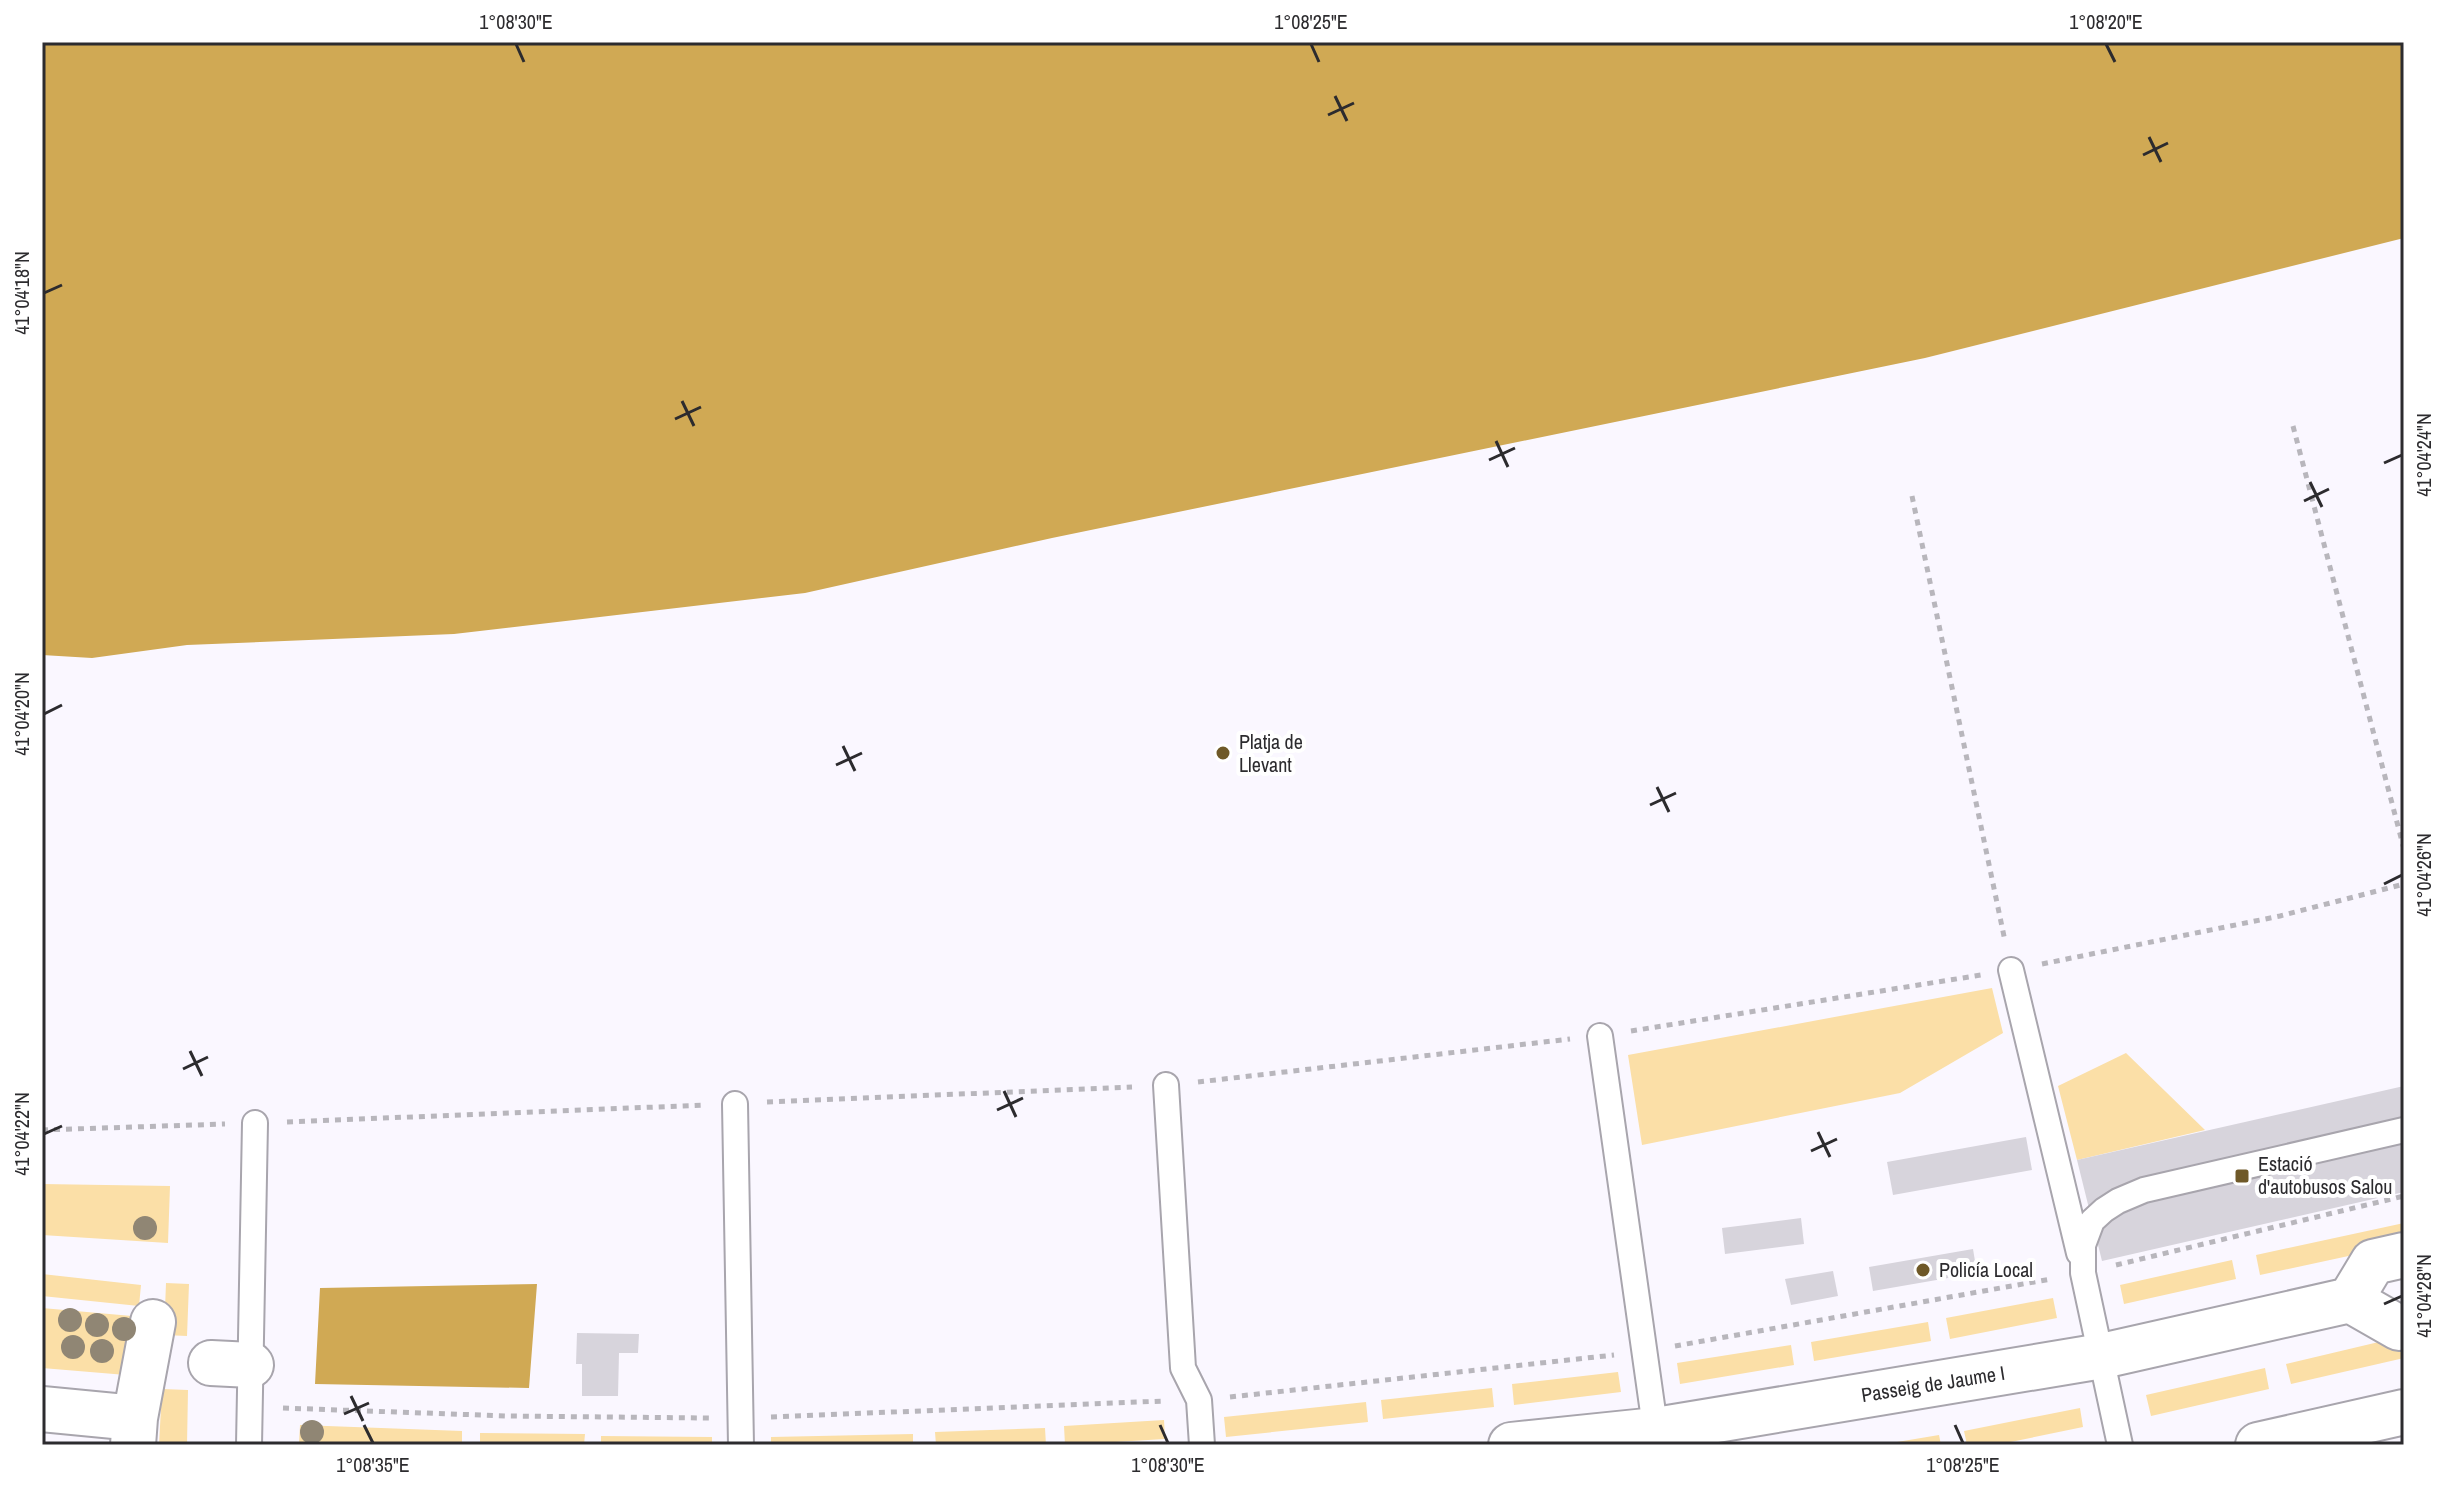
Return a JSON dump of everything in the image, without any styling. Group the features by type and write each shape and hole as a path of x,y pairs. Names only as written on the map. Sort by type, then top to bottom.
{"street":[{"path":"2404,1255 2373,1262 2350,1300 2399,1328 2404,1327"},
{"name":"Passeig de Jaume I","path":"1511,1445 1657,1437 2102,1356 2350,1300"},
{"path":"42,1409 134,1432 153,1322"},
{"path":"2258,1445 2404,1412"}],"lane":[{"path":"2011,970 2082,1268 2120,1445"},
{"path":"1600,1036 1657,1437"},
{"path":"1166,1085 1183,1368 1199,1400 1202,1445"},
{"path":"735,1104 741,1445"},
{"path":"249,1445 231,1364 255,1123"},
{"path":"2082,1268 2086,1232 2092,1221 2129,1196 2404,1130"}],"path":[{"path":"2293,426 2404,849"},
{"path":"1912,496 2011,970"},
{"path":"1166,1085 1600,1036 2011,970 2280,916 2404,884"},
{"path":"42,1130 255,1123"},
{"path":"1199,1400 1643,1352 2082,1268 2404,1196"}],"shaded area":[{"path":"42,42 2404,42 2404,238 1925,358 1052,538 805,593 454,634 187,645 92,658 42,655"},
{"path":"1992,988 2003,1033 1900,1093 1642,1145 1628,1055"},
{"path":"2126,1053 2205,1130 2077,1160 2058,1086"},
{"path":"42,1184 170,1186 168,1243 42,1235"},
{"path":"2404,1223 2404,1244 2260,1275 2256,1255"},
{"path":"2232,1260 2236,1279 2124,1304 2120,1285"},
{"path":"42,1274 141,1285 139,1306 42,1296"},
{"path":"166,1283 189,1284 187,1336 164,1335"},
{"path":"537,1284 529,1388 315,1384 320,1288"},
{"path":"2053,1298 2057,1318 1950,1339 1946,1318"},
{"path":"42,1308 143,1317 138,1376 42,1368"},
{"path":"1928,1322 1931,1341 1814,1361 1811,1342"},
{"path":"2404,1336 2404,1358 2291,1384 2286,1364"},
{"path":"1791,1345 1794,1365 1680,1384 1677,1363"},
{"path":"2265,1368 2269,1389 2151,1416 2146,1395"},
{"path":"1618,1372 1621,1392 1514,1405 1512,1384"},
{"path":"1492,1388 1494,1407 1383,1419 1381,1400"},
{"path":"162,1389 188,1390 187,1445 159,1445"},
{"path":"1366,1402 1368,1422 1226,1437 1224,1417"},
{"path":"2080,1408 2083,1427 1996,1445 1967,1445 1964,1431"},
{"path":"1164,1420 1165,1439 1065,1445 1064,1426"},
{"path":"300,1425 462,1431 462,1445 299,1443"},
{"path":"1045,1428 1046,1445 936,1445 935,1432"},
{"path":"480,1433 585,1434 584,1445 480,1445"},
{"path":"913,1434 913,1445 771,1445 771,1437"},
{"path":"1939,1435 1941,1445 1879,1445"},
{"path":"601,1436 712,1437 712,1445 601,1445"}],"building":[{"name":"Estació d'autobusos Salou","path":"2404,1086 2404,1192 2102,1261 2077,1160"},
{"path":"2026,1137 2032,1170 1893,1195 1887,1162"},
{"path":"1801,1218 1804,1244 1725,1254 1722,1228"},
{"name":"Policía Local","path":"1973,1249 1977,1273 1873,1291 1869,1267"},
{"path":"1833,1271 1838,1296 1791,1305 1785,1279"},
{"path":"577,1333 639,1334 638,1353 619,1353 618,1396 582,1396 582,1364 576,1364"}],"place":[{"name":"Platja de Llevant","path":"1223,753"},
{"name":"Estació d'autobusos Salou","path":"2242,1176"},
{"name":"Policía Local","path":"1923,1270"}]}
